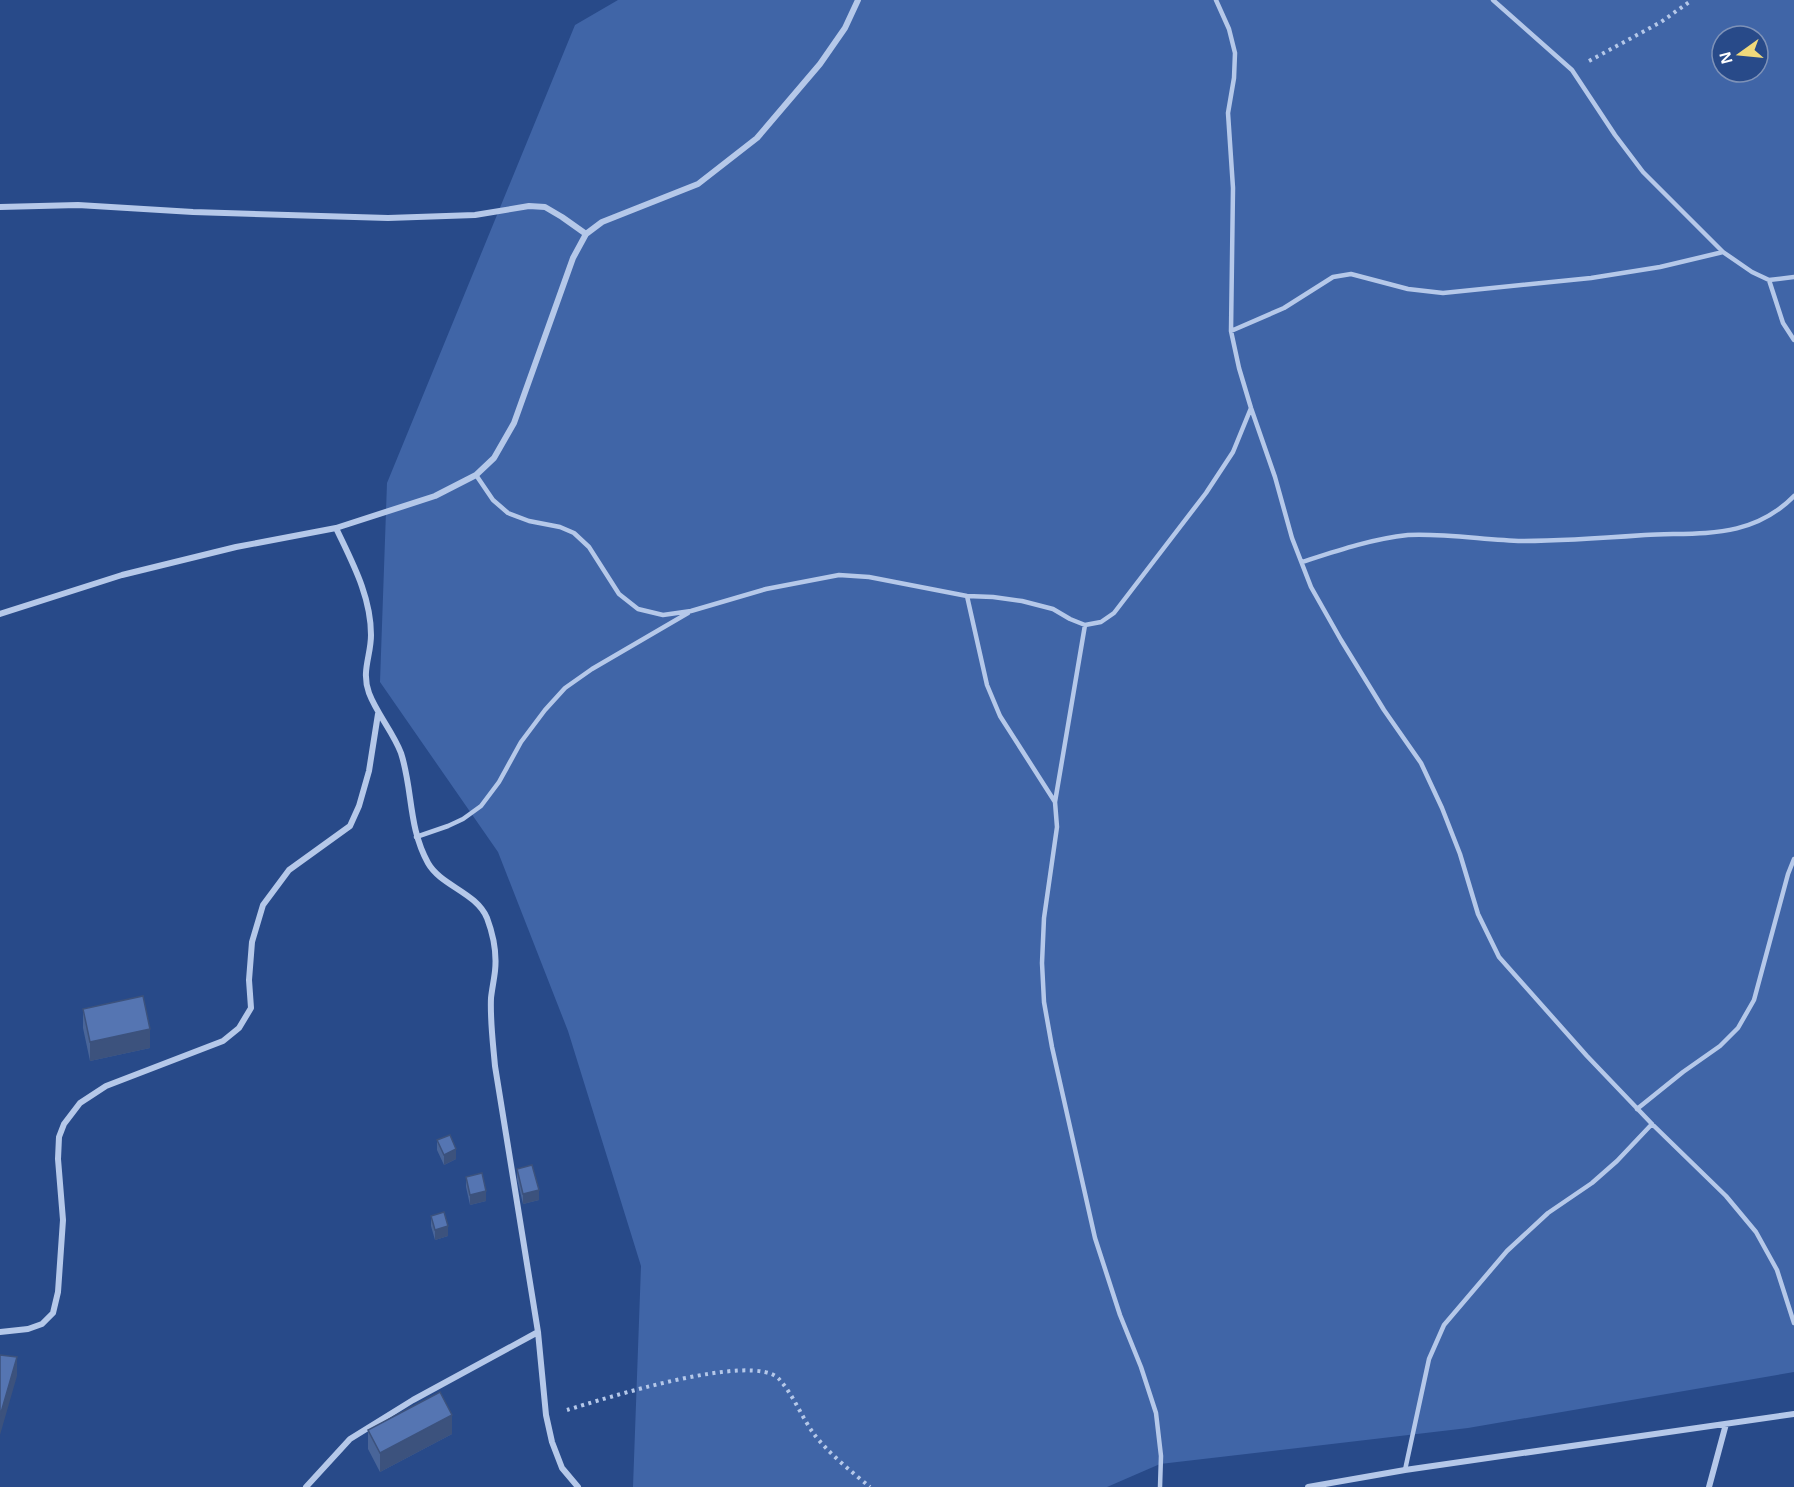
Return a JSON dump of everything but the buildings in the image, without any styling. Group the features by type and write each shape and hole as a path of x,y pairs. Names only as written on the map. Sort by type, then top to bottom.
{"street":[{"path":"0,614 122,575 237,547 336,528 435,496 476,475 494,458 514,423 573,258 586,234 602,222 698,184 757,138 820,64 845,28 858,0"},
{"path":"0,207 78,205 193,212 388,218 475,215 529,206 545,207 586,234"},
{"path":"336,528 360,579 368,608 371,636 365,669 368,691 400,750 416,837 429,865 444,880 467,895 486,915 494,944 495,969 491,995 491,1026 495,1066 538,1332 546,1415 552,1442 562,1468 578,1487"},
{"path":"0,1332 28,1329 42,1324 52,1313 58,1292 61,1256 63,1220 58,1159 59,1137 64,1124 80,1103 106,1086 223,1041 239,1028 251,1008 249,980 252,942 263,905 289,870 350,826 369,771 378,713"},
{"path":"306,1487 350,1439 413,1400 538,1332"},
{"path":"1308,1487 1405,1470 1794,1414"},
{"path":"1709,1487 1726,1424"}],"lane":[{"path":"1216,0 1229,29 1235,53 1234,78 1228,113 1233,188 1231,331 1251,408 1275,477 1292,538 1311,587 1384,710 1421,763 1443,808 1478,914 1499,957 1565,1032 1637,1109 1726,1196 1756,1232 1777,1270 1794,1323"},
{"path":"1492,0 1572,70 1615,135 1643,172 1723,252 1752,272 1769,280 1794,277"},
{"path":"1231,331 1284,308 1333,277 1351,274 1408,289 1443,292 1591,278 1660,267 1723,252"},
{"path":"1769,280 1783,323 1794,340"},
{"path":"476,475 493,500 508,513 574,533 589,548 619,594 638,609 663,615 691,611 766,589 839,575 869,577 967,596 1022,601 1053,609 1085,625 1101,622 1114,613 1206,493 1233,452 1251,408"},
{"path":"1302,562 1369,542 1409,535 1521,541 1588,540 1646,535 1704,535 1738,530 1766,517 1794,496"},
{"path":"967,596 987,684 1000,716 1055,802"},
{"path":"416,837 463,819 481,806 499,782 521,742 565,688 592,669 691,611"},
{"path":"1085,625 1055,802 1057,827 1044,918 1042,963 1044,1002 1095,1238 1156,1413 1161,1456 1160,1487"},
{"path":"1637,1109 1720,1046 1738,1028 1754,1000 1794,859"},
{"path":"1405,1470 1429,1359 1444,1325 1507,1251 1548,1213 1592,1183 1617,1161 1652,1124"}],"path":[{"path":"1572,70 1660,22 1692,0"},
{"path":"546,1415 671,1381 732,1371 766,1371 779,1378 815,1436 870,1487"}],"shaded area":[{"path":"618,0 1794,0 1794,1372 1468,1428 1160,1464 1107,1487 633,1487 641,1266 568,1031 498,852 380,682 387,483 575,25"}]}
